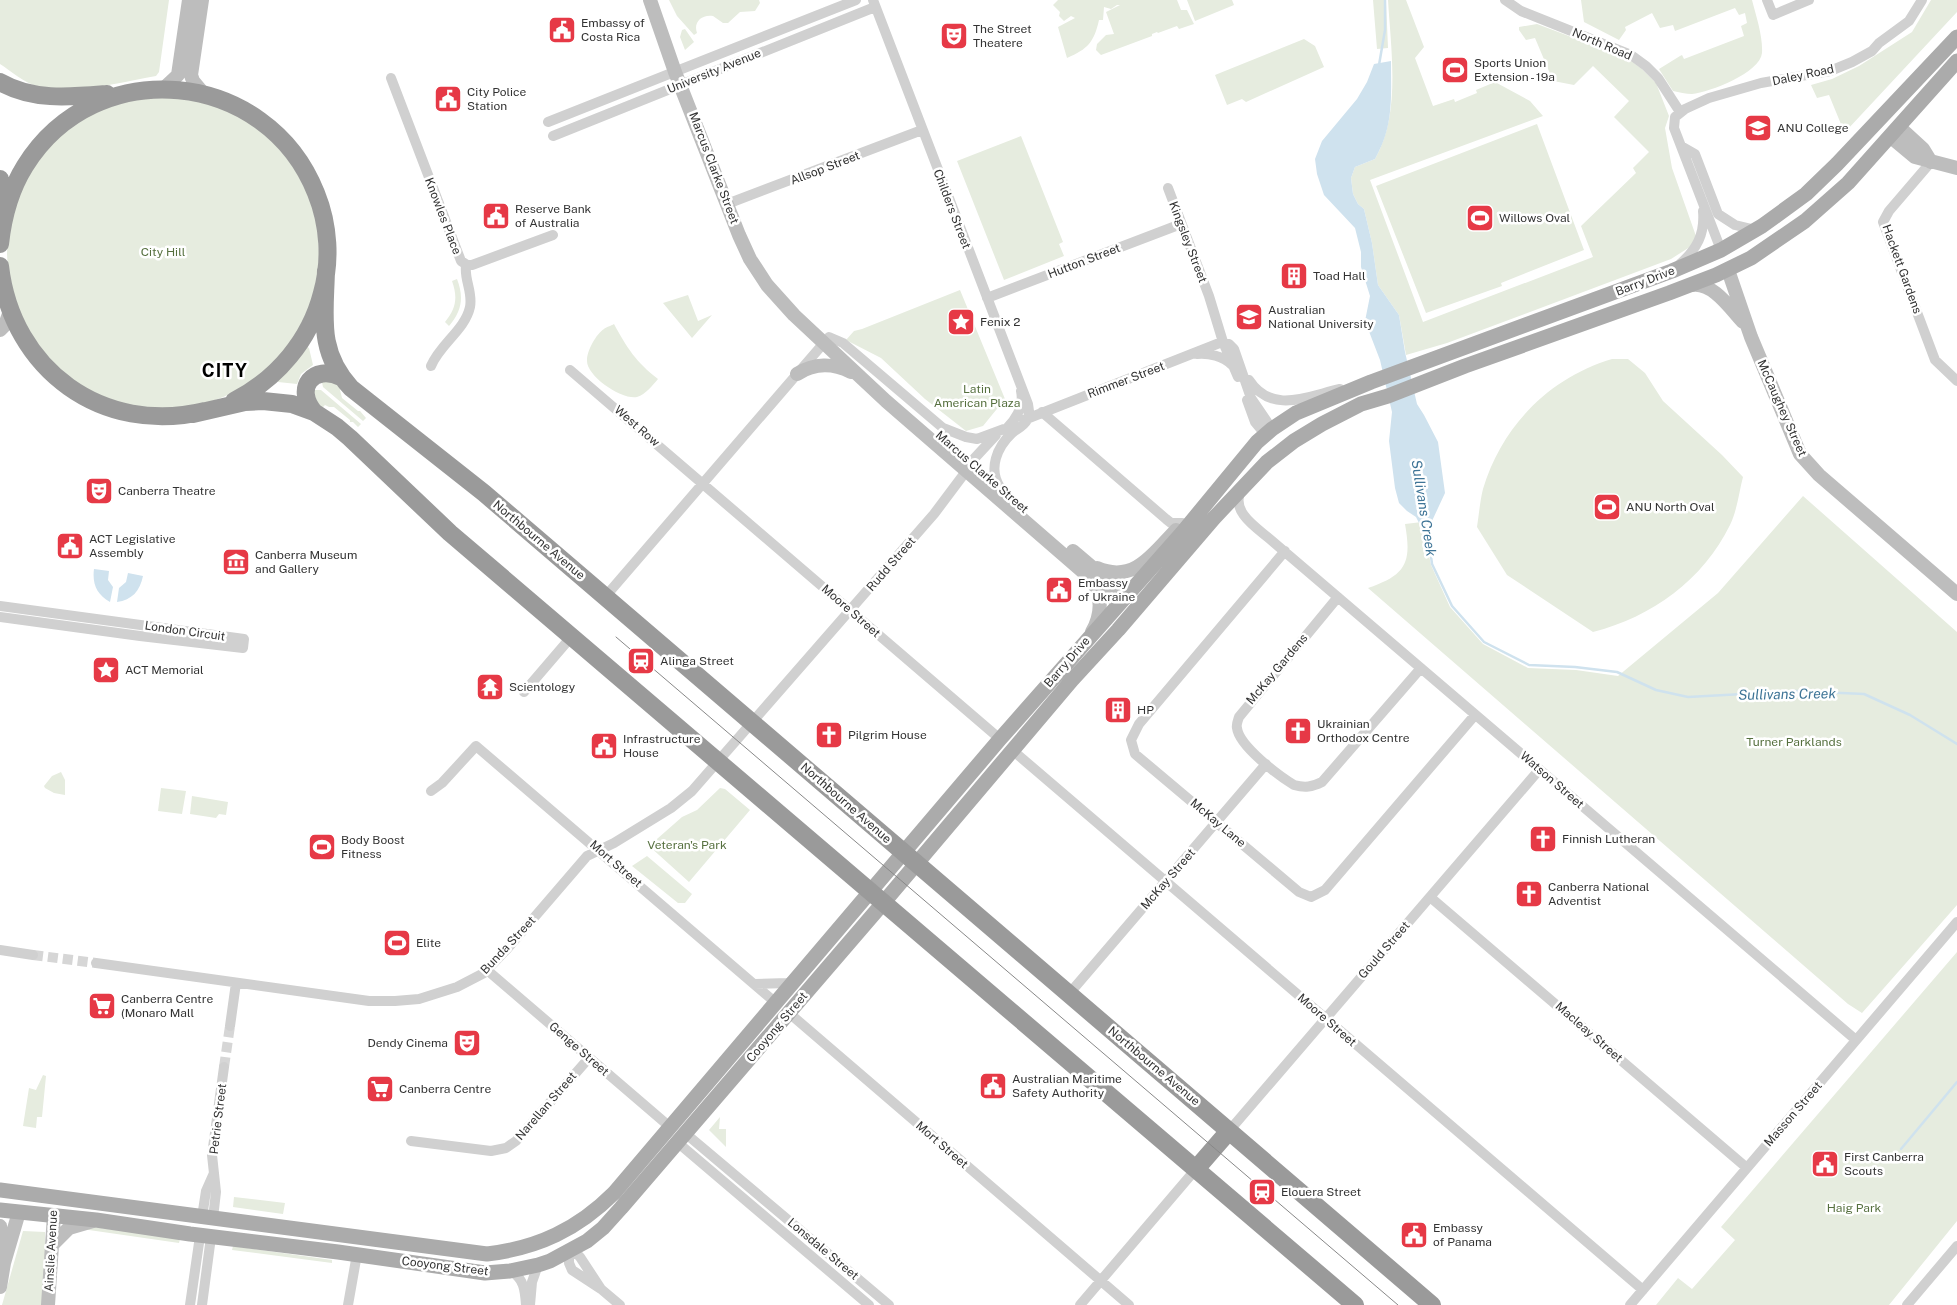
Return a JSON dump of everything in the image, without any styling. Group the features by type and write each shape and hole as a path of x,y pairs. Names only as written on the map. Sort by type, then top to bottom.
{"highway":[{"path":"0,82 22,91 57,98 163,89 184,90 203,94 230,103 254,116 278,135 297,158 313,185 323,215 327,245 326,270 321,299 301,342 275,373 248,393 219,407 193,414"},
{"path":"2,223 9,198 18,178 33,154 45,140 68,120 84,110 104,100 127,93"},
{"path":"0,179 2,223 0,244"},
{"path":"0,266 3,288 10,311 18,328 37,357 53,375 80,394 116,410 142,416 169,417 193,414 245,402 263,401 292,404 314,412 336,427 450,533 1355,1305"},
{"name":"Northbourne Avenue","path":"326,270 324,312 325,339 329,355 342,377 366,401 461,474 1432,1305"},
{"path":"314,412 306,398 306,388 310,379 318,374 327,372 342,377"},
{"path":"1196,1169 1229,1131"}],"main road":[{"name":"Barry Drive","path":"878,897 1005,744 1089,637 1182,534 1208,499 1309,407 1376,380 1672,271 1721,250 1756,230 1806,194 1837,164 1957,37"},
{"name":"Barry Drive","path":"1274,438 1295,447 1304,444 1338,422 1375,406 1388,396 1692,285 1728,270 1769,246 1805,221 1848,183 1957,61"},
{"path":"1879,120 1895,132"},
{"name":"McCaughey Street","path":"1721,250 1728,270"},
{"name":"Barry Drive","path":"1005,744 1134,611 1214,518 1255,474 1274,438"},
{"name":"Marcus Clarke Street","path":"1122,600 1134,611"},
{"name":"Cooyong Street","path":"0,1190 487,1254 516,1250 546,1240 593,1213 614,1193 797,978 878,897"},
{"name":"Cooyong Street","path":"0,1210 96,1220 205,1243 355,1254 485,1273 510,1271 538,1265 569,1252 603,1228 789,1013 878,897"},
{"name":"Mort Street","path":"776,1003 789,1013"},
{"path":"740,1046 752,1057"},
{"name":"Lonsdale Street","path":"670,1127 681,1137"},
{"path":"19,1212 21,1193"},
{"name":"Ainslie Avenue","path":"53,1197 54,1215"},
{"name":"Petrie Street","path":"205,1243 208,1217"},
{"path":"569,1252 568,1241 581,1221"},
{"path":"355,1237 355,1254"},
{"path":"546,1240 564,1245 569,1252"}],"street":[{"path":"163,89 178,75 189,0"},
{"path":"202,0 191,75 193,81 203,94"},
{"name":"Marcus Clarke Street","path":"650,0 680,85 750,259 767,285 784,305 824,342 834,354 969,466 1000,487 1085,562 1122,600"},
{"name":"University Avenue","path":"548,122 856,0"},
{"name":"North Road","path":"1505,0 1521,11 1631,54 1658,78 1680,112"},
{"path":"1767,0 1774,15 1809,0"},
{"name":"Daley Road","path":"1680,112 1710,98 1761,83 1830,71 1852,62 1872,51 1879,43 1909,21 1922,0"},
{"name":"University Avenue","path":"553,136 874,4"},
{"name":"Childers Street","path":"874,4 1028,404 1028,418"},
{"name":"Knowles Place","path":"391,78 459,258 466,265 474,265 553,235"},
{"path":"1680,112 1675,118 1674,128 1721,250"},
{"name":"Allsop Street","path":"728,204 922,130"},
{"path":"1895,132 1915,157 1957,168"},
{"path":"1681,146 1695,154 1718,214 1735,225 1756,230"},
{"name":"Hackett Gardens","path":"1931,162 1889,211 1883,222 1935,360 1957,381"},
{"name":"Kingsley Street","path":"1168,188 1224,342 1274,438"},
{"path":"1672,271 1689,255 1698,243 1703,223 1702,202"},
{"name":"Hutton Street","path":"987,298 1181,224"},
{"path":"431,366 436,356 464,322 468,312 471,297 465,275 466,265"},
{"name":"McCaughey Street","path":"1728,270 1746,324 1800,454 1819,475 1957,594"},
{"path":"1692,285 1699,285 1711,290 1746,324"},
{"name":"Kingsley Street","path":"1208,296 1222,320 1236,353 1240,372"},
{"path":"0,330 6,322 10,311"},
{"name":"Marcus Clarke Street","path":"824,342 829,337 843,343 939,426 966,437 980,439 1005,428"},
{"path":"605,597 824,342"},
{"name":"Marcus Clarke Street","path":"824,342 838,348 1092,580 1122,600"},
{"name":"Kingsley Street","path":"1224,342 1231,345 1236,353"},
{"name":"Rimmer Street","path":"1005,428 1188,356 1216,343 1224,342"},
{"path":"1188,356 1206,354 1223,358 1240,372 1258,392 1267,398 1279,401 1295,400 1376,380"},
{"path":"797,374 804,369 818,365 842,368 860,377"},
{"name":"West Row","path":"570,370 703,483"},
{"name":"Rimmer Street","path":"969,466 991,440 1016,417 1021,406 1022,394 1019,383"},
{"path":"1042,412 1171,523 1182,523"},
{"name":"Rimmer Street","path":"1000,487 995,478 994,463 1004,442 1028,418"},
{"name":"Rudd Street","path":"718,761 934,514 969,466"},
{"name":"Moore Street","path":"703,483 1325,1019 1643,1290"},
{"name":"Watson Street","path":"1242,488 1238,496 1238,507 1248,520"},
{"path":"1085,562 1112,573 1123,573 1134,569 1149,557 1208,499"},
{"name":"Watson Street","path":"1214,518 1221,514 1234,512 1248,520 1856,1040"},
{"name":"McKay Lane","path":"1285,551 1139,724 1131,740 1135,754 1298,892 1311,897 1325,890 1476,715"},
{"path":"1089,637 1098,620 1100,607 1099,595 1092,580"},
{"name":"McKay Gardens","path":"1338,597 1244,708 1239,717 1236,728 1240,737 1266,764 1294,785 1312,787 1322,782 1421,668"},
{"name":"London Circuit","path":"0,606 125,623 243,644 140,636 0,617"},
{"path":"87,628 102,620"},
{"name":"London Circuit","path":"125,623 140,636"},
{"path":"524,692 572,636"},
{"name":"Mort Street","path":"431,791 442,784 476,746 776,1003"},
{"name":"Bunda Street","path":"96,964 369,1001 419,999 457,988 487,970 587,856 600,851 677,804 692,791 718,761"},
{"name":"McKay Street","path":"1069,994 1266,764"},
{"name":"Gould Street","path":"1229,1131 1539,770"},
{"name":"Macleay Street","path":"1430,897 1747,1168"},
{"name":"Masson Street","path":"1630,1305 1957,922"},
{"path":"0,950 33,955"},
{"name":"Genge Street","path":"487,970 670,1127"},
{"path":"755,984 788,984 797,978"},
{"path":"230,1026 236,983"},
{"name":"Mort Street","path":"789,1013 1130,1305"},
{"name":"Narellan Street","path":"411,1141 491,1151 506,1148 516,1141 589,1058"},
{"name":"Petrie Street","path":"208,1217 206,1191 215,1170 212,1156 224,1067"},
{"name":"Lonsdale Street","path":"681,1137 756,1193 889,1305"},
{"name":"Lonsdale Street","path":"681,1137 748,1202 869,1305"},
{"path":"1080,1305 1196,1169"},
{"path":"748,1202 756,1193"},
{"path":"0,1287 4,1263 19,1212"},
{"name":"Ainslie Avenue","path":"48,1305 54,1215"},
{"path":"52,1245 69,1228 96,1220"},
{"path":"0,1226 4,1242 4,1263"},
{"path":"190,1305 205,1243"},
{"path":"202,1305 205,1243"},
{"path":"1907,1305 1957,1246"},
{"path":"569,1252 569,1263 572,1270 601,1288 620,1305"},
{"path":"348,1305 355,1254"},
{"path":"530,1305 532,1282 538,1265"},
{"path":"510,1271 517,1274 523,1284 526,1305"}],"green space":[{"path":"0,0 169,0 159,72 156,76 81,89 37,86 22,80 0,64"},
{"path":"669,0 759,0 760,3 755,11 740,12 728,23 723,23 713,16 705,16 697,22 697,33 694,35 677,16"},
{"path":"1058,0 1177,0 1181,10 1187,10 1194,24 1179,29 1177,26 1157,32 1152,34 1152,36 1101,55 1096,50 1097,44 1106,35 1114,34 1106,12 1120,5 1111,9 1104,7 1103,20 1099,20 1095,34 1089,44 1067,58 1058,27 1075,18 1071,16 1064,21 1059,16 1060,12 1053,5"},
{"path":"1187,0 1232,0 1234,5 1195,21"},
{"path":"1373,0 1386,0 1388,48 1377,49"},
{"path":"1388,0 1406,0 1424,47 1415,58 1433,106 1454,99 1455,102 1477,93 1476,90 1495,82 1530,101 1543,116 1370,180 1423,322 1593,257 1581,226 1636,173 1633,168 1649,152 1614,117 1629,101 1593,66 1574,85 1543,79 1551,76 1535,38 1526,40 1519,27 1537,24 1627,58 1656,83 1669,116 1665,128 1672,168 1697,239 1693,245 1671,259 1447,343 1406,355 1399,315 1378,285 1372,243 1364,209 1358,204 1353,194 1351,178 1355,167 1375,159 1383,141 1388,122 1391,102 1392,61"},
{"path":"1581,0 1752,0 1760,33 1762,53 1753,68 1722,85 1692,94 1673,91 1659,69 1682,55 1684,59 1744,36 1741,26 1747,23 1745,13 1739,15 1735,8 1675,31 1673,25 1660,28 1652,13 1625,27 1626,30 1619,40 1584,22"},
{"path":"1931,0 1957,0 1957,12 1847,130 1843,129 1829,95 1817,98 1811,85 1832,79 1859,66 1912,32"},
{"path":"685,29 694,42 685,50 680,37 682,30"},
{"path":"1304,39 1315,46 1324,67 1246,102 1242,99 1227,105 1215,75"},
{"name":"City Hill","path":"163,97 193,100 237,115 262,132 284,154 301,179 307,193 316,223 319,253 316,283 301,327 284,352 262,374 237,391 223,397 193,406 163,409 133,406 89,391 64,374 42,352 25,327 19,313 10,283 7,253 10,223 25,179 42,154 64,132 89,115 103,109 133,100"},
{"name":"Willows Oval","path":"1537,124 1584,250 1501,283 1502,286 1426,313 1376,186"},
{"path":"1021,136 1063,242 1059,244 1064,256 1004,280 957,161"},
{"path":"457,279 461,292 460,304 457,315 449,326 445,322 454,307 455,293 452,281"},
{"name":"Latin American Plaza","path":"960,290 1005,399 983,426 966,431 925,399 881,358 846,340 854,331"},
{"path":"688,295 698,321 712,315 692,338 663,303"},
{"path":"614,324 633,354 658,379 640,396 631,397 614,391 598,380 588,366 587,356 595,339 601,331"},
{"path":"304,345 309,348 313,365 301,374 297,384 278,382 275,379"},
{"name":"ANU North Oval","path":"1612,359 1628,359 1645,373 1663,401 1743,477 1730,525 1719,545 1690,579 1674,594 1636,617 1593,632 1507,575 1477,527 1483,489 1491,466 1502,445 1516,425 1531,408 1568,378 1589,367"},
{"path":"321,378 329,378 341,388 342,398 360,411 366,418 363,421 323,387"},
{"path":"312,390 321,390 361,424 358,427 353,422 350,422 334,407 325,405 322,408 318,405"},
{"name":"Turner Parklands","path":"1803,496 1957,632 1957,905 1862,1013 1848,1004 1368,588 1391,578 1403,566 1408,549 1405,524 1422,522 1431,565 1450,607 1483,644 1528,668 1576,670 1618,676 1718,593"},
{"path":"61,772 65,780 65,795 54,793 44,786 52,776"},
{"path":"161,788 186,791 182,814 158,811"},
{"name":"Veteran's Park","path":"720,788 725,789 750,810 689,882 649,846 682,817 697,810"},
{"path":"192,796 228,802 226,815 219,814 216,818 190,814"},
{"path":"647,856 692,894 685,903 678,903 632,866"},
{"name":"Haig Park","path":"1957,952 1957,1221 1889,1305 1656,1305 1678,1278 1692,1289 1735,1240 1721,1227"},
{"path":"43,1075 46,1076 42,1117 37,1117 36,1128 23,1126 29,1088 36,1090"},
{"path":"720,1117 719,1129 726,1129 726,1147 709,1130"},
{"path":"234,1197 285,1203 283,1214 233,1207"},
{"path":"87,1226 180,1239 179,1243 82,1229"},
{"path":"23,1231 45,1232 44,1305 2,1305"},
{"path":"233,1246 332,1260 332,1263 232,1250"}],"water":[{"path":"1391,61 1390,111 1386,135 1375,159 1355,167 1351,178 1353,194 1358,204 1364,209 1372,243 1378,285 1399,315 1417,404 1438,442 1445,493 1432,521 1427,527 1420,525 1416,517 1399,503 1395,488 1389,441 1392,412 1380,360 1365,321 1370,296 1361,267 1361,252 1355,228 1324,195 1317,174 1315,159 1322,141 1357,99 1367,82 1374,64"},
{"path":"94,569 109,571 108,580 113,587 110,602 96,588"},
{"path":"128,573 143,576 142,581 131,597 117,602 119,588 126,582"}],"waterway":[{"name":"Sullivans Creek","path":"1379,65 1385,30 1385,0"},
{"name":"Sullivans Creek","path":"1427,525 1432,564 1452,606 1484,642 1529,665 1575,667 1617,672 1656,690 1688,697 1797,691 1864,694 1910,715 1957,744"},
{"path":"1901,1149 1957,1082"}],"tunnel":[{"path":"33,955 96,963"},
{"path":"224,1067 230,1026"}],"tram line":[{"path":"616,637 1398,1305"}],"place":[{"name":"Embassy of Costa Rica","path":"562,30"},
{"name":"The Street Theatere","path":"954,36"},
{"name":"Sports Union Extension - 19a","path":"1455,70"},
{"name":"City Police Station","path":"448,99"},
{"name":"ANU College","path":"1758,128"},
{"name":"Reserve Bank of Australia","path":"496,216"},
{"name":"Willows Oval","path":"1480,218"},
{"name":"Toad Hall","path":"1294,276"},
{"name":"Australian National University","path":"1249,317"},
{"name":"Fenix 2","path":"961,322"},
{"name":"Canberra Theatre","path":"99,491"},
{"name":"ANU North Oval","path":"1607,507"},
{"name":"ACT Legislative Assembly","path":"70,546"},
{"name":"Canberra Museum and Gallery","path":"236,562"},
{"name":"Embassy of Ukraine","path":"1059,590"},
{"name":"Alinga Street","path":"641,661"},
{"name":"ACT Memorial","path":"106,670"},
{"name":"Scientology","path":"490,687"},
{"name":"HP","path":"1118,710"},
{"name":"Ukrainian Orthodox Centre","path":"1298,731"},
{"name":"Pilgrim House","path":"829,735"},
{"name":"Infrastructure House","path":"604,746"},
{"name":"Finnish Lutheran","path":"1543,839"},
{"name":"Body Boost Fitness","path":"322,847"},
{"name":"Canberra National Adventist","path":"1529,894"},
{"name":"Elite","path":"397,943"},
{"name":"Canberra Centre (Monaro Mall","path":"102,1006"},
{"name":"Dendy Cinema","path":"467,1043"},
{"name":"Australian Maritime Safety Authority","path":"993,1086"},
{"name":"Canberra Centre","path":"380,1089"},
{"name":"First Canberra Scouts","path":"1825,1164"},
{"name":"Elouera Street","path":"1262,1192"},
{"name":"Embassy of Panama","path":"1414,1235"}],"district":[{"name":"CITY","path":"225,370"}]}
